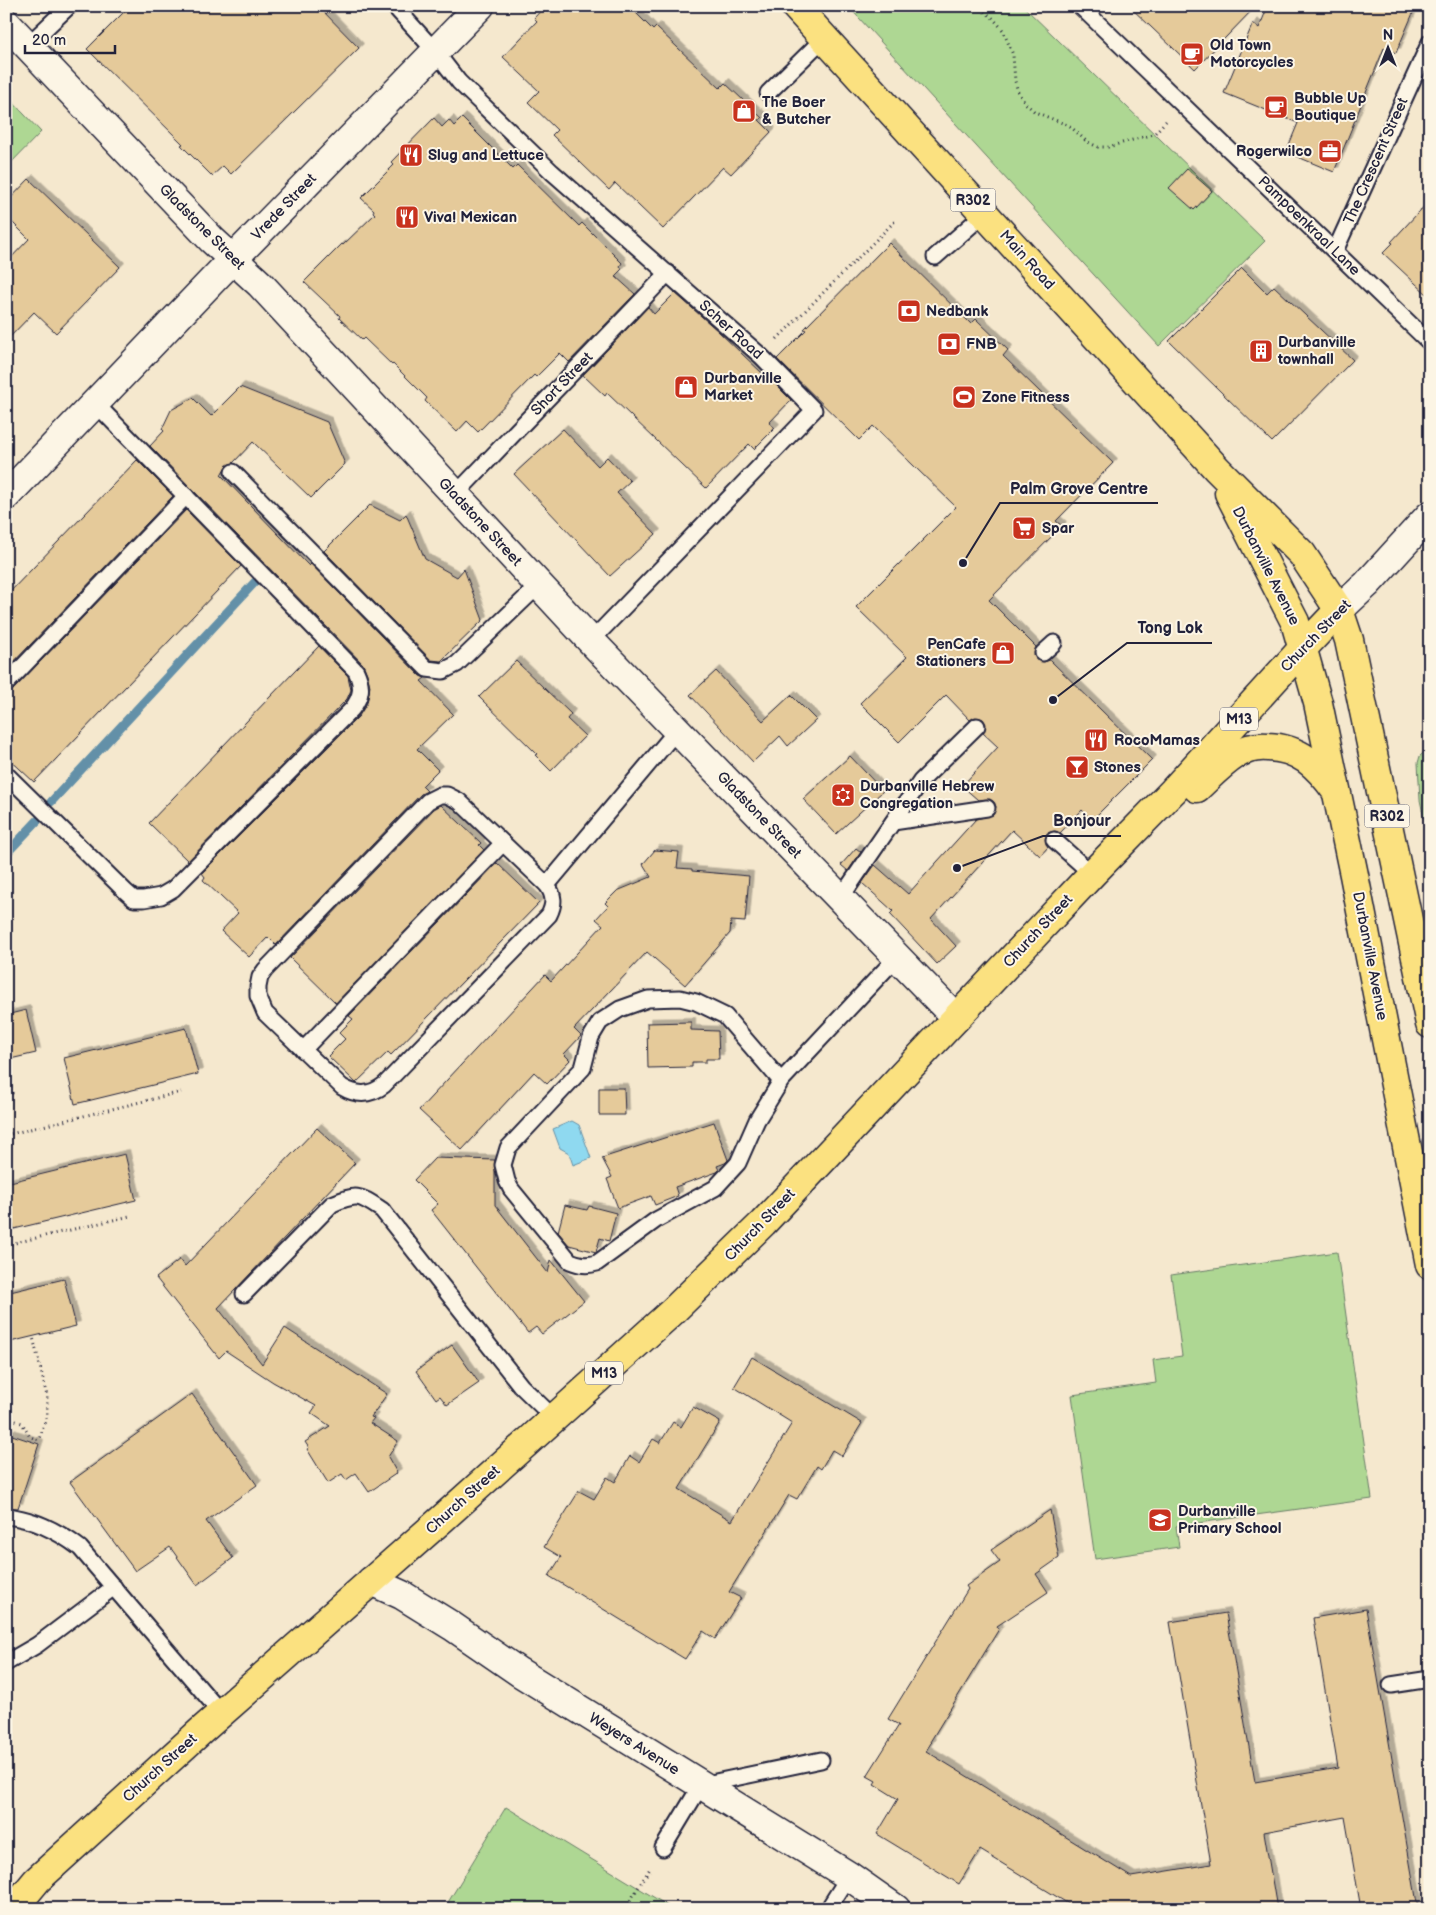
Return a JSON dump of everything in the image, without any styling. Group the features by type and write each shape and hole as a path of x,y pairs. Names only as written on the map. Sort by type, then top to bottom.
{"main road":[{"name":"Main Road","path":"795,6 985,213 1100,343 1217,469"},
{"name":"Durbanville Avenue","path":"1217,469 1302,554 1319,577 1339,610 1350,640 1430,1024"},
{"name":"Durbanville Avenue","path":"1217,469 1273,576 1295,622 1304,647 1337,792 1430,1265"},
{"name":"Church Street","path":"13,1909 37,1880 221,1713 672,1312 763,1223 1135,828 1173,791 1339,610"},
{"path":"1135,828 1159,819 1171,811 1234,756 1253,748 1276,747 1298,753 1318,768 1337,792"},
{"name":"Church Street","path":"6,1890 37,1880"}],"street":[{"name":"Vrede Street","path":"6,496 480,6"},
{"name":"Gladstone Street","path":"6,23 212,240 260,284 591,641 956,1018"},
{"name":"Church Street","path":"1339,610 1368,584 1430,515"},
{"name":"Weyers Avenue","path":"371,1581 402,1594 519,1672 849,1876 896,1909"}],"lane":[{"path":"28,45 69,6"},
{"name":"Scher Road","path":"394,6 435,51 459,82 552,172 761,356 814,410 591,641"},
{"name":"Pampoenkraal Lane","path":"1080,6 1430,343"},
{"path":"768,93 824,38"},
{"name":"The Crescent Street","path":"1335,252 1430,42"},
{"path":"935,258 985,213"},
{"name":"Short Street","path":"455,495 668,273"},
{"path":"6,774 134,899 151,899 173,889 352,709 358,701 361,691 361,680 356,671 95,403"},
{"path":"233,472 427,669 443,671 457,664 539,585"},
{"path":"6,684 186,496"},
{"path":"840,899 921,781 976,726"},
{"path":"547,885 676,730"},
{"path":"447,795 460,801 503,843 547,885 553,900 549,915 377,1090 368,1094 350,1092 342,1087 265,1013 258,996 260,978 279,956 434,797 447,795"},
{"path":"893,822 987,808"},
{"path":"1054,840 1092,874"},
{"path":"303,1050 503,843"},
{"path":"781,1081 725,1016 711,1008 680,998 648,999 633,1003 600,1022 591,1037 583,1068 508,1148 503,1165 507,1181 516,1196 570,1261 579,1265 589,1266 597,1263 656,1220 715,1188 738,1163 756,1120 781,1081 897,957"},
{"path":"244,1294 332,1204 351,1196 366,1199 382,1210 521,1386 554,1418"},
{"path":"6,1516 29,1520 61,1534 80,1548 221,1713"},
{"path":"6,1663 37,1645 114,1587"},
{"path":"1390,1685 1430,1679"},
{"path":"663,1848 701,1785 821,1760"},
{"path":"828,1909 849,1876"}],"path":[{"path":"976,6 992,17 1006,36 1013,55 1018,92 1025,103 1035,112 1070,126 1092,145 1108,146 1154,134 1181,104"},
{"path":"761,356 896,220"},
{"path":"6,1068 12,1093 6,1094"},
{"path":"6,1135 181,1092"},
{"path":"6,1245 130,1216"},
{"path":"6,1418 22,1423 30,1439 39,1440 47,1415 47,1396 32,1337"},
{"path":"626,1909 663,1848"}],"green space":[{"path":"848,6 1023,6 1265,241 1159,346"},
{"path":"6,95 41,132 6,168"},
{"path":"1430,747 1430,846 1420,800 1418,763 1420,756"},
{"path":"1337,1252 1372,1499 1176,1526 1179,1547 1095,1559 1072,1395 1156,1383 1153,1360 1182,1356 1171,1275"},
{"path":"506,1807 673,1909 444,1909"}],"water":[{"path":"572,1121 579,1125 591,1158 573,1165 569,1153 560,1148 553,1129"}],"building":[{"path":"130,6 318,6 359,48 231,174 223,166 212,176 181,145 183,144 87,49"},
{"path":"545,6 629,6 653,30 656,27 720,88 725,83 762,118 759,120 771,132 731,174 723,167 663,229 615,183 609,190 552,135 557,130 528,102 539,91 503,57 537,21 534,18"},
{"path":"1129,6 1256,6 1195,69"},
{"path":"1268,6 1416,6 1396,53 1384,48 1334,172 1286,152 1298,123 1224,93 1253,23 1259,28"},
{"path":"434,118 442,127 449,120 454,126 462,118 513,169 517,165 579,226 582,223 622,263 620,266 622,269 615,276 635,294 569,362 560,353 536,377 534,375 478,432 467,421 457,432 425,401 427,398 393,364 364,338 362,340 304,282 375,214 374,210 361,198 394,165 391,162"},
{"path":"1187,169 1212,191 1194,210 1169,188"},
{"path":"29,179 120,267 56,333 34,312 6,341 6,263 29,239 6,216 6,203"},
{"path":"1430,200 1430,297 1383,253"},
{"path":"889,243 971,324 976,319 1008,350 1003,356 1113,463 1056,521 1062,526 989,600 1036,647 1034,654 1036,660 1044,662 1050,660 1152,760 1092,820 1082,810 1060,833 1055,831 1047,833 1045,839 1048,847 1040,856 1012,830 931,919 956,946 937,964 890,914 893,911 862,883 875,865 908,894 976,819 993,815 996,807 994,802 990,799 978,800 962,786 998,747 983,733 986,724 983,719 975,717 970,720 946,695 899,742 860,703 907,657 856,607 956,507 873,426 859,440 777,359"},
{"name":"Durbanville townhall","path":"1242,268 1267,293 1274,286 1353,360 1272,442 1169,341"},
{"name":"Durbanville Market","path":"675,293 764,373 791,400 769,423 775,428 754,449 749,444 706,488 607,393 605,396 583,375 648,307 654,314"},
{"path":"240,387 327,422 345,464 311,498 253,442 233,463 226,466 221,475 309,566 311,564 420,676 425,678 421,681 453,714 417,749 438,770 422,786 427,791 421,794 276,945 268,937 249,957 221,931 238,913 203,880 205,877 202,873 359,716 367,703 370,686 363,664 150,446 164,431 162,429 171,410 193,398 211,416"},
{"path":"563,429 598,466 607,457 630,481 617,493 656,534 610,576 514,474"},
{"path":"137,460 173,496 6,670 6,596"},
{"path":"370,505 400,520 406,514 425,559 457,577 464,569 483,620 441,661 431,660 324,551"},
{"path":"186,510 241,566 34,782 6,756 6,693 13,690"},
{"path":"319,646 348,676 351,690 347,699 188,861 149,823"},
{"path":"516,661 571,714 567,719 585,736 551,771 535,755 537,754 479,697"},
{"path":"716,671 763,721 791,695 816,720 788,746 780,736 753,762 690,695"},
{"name":"Durbanville Hebrew Congregation","path":"850,756 883,791 836,834 803,799"},
{"path":"441,805 481,843 479,845 484,850 336,1003 290,958 434,809"},
{"path":"856,848 861,852 848,871 841,865"},
{"path":"655,850 679,852 677,868 749,876 745,922 731,921 730,933 685,985 647,952 574,1029 581,1036 564,1054 570,1060 547,1084 534,1072 462,1150 419,1110 545,975 551,981 603,925 596,919 608,906 605,903 617,891 651,877 643,864"},
{"path":"497,863 539,903 391,1055 388,1052 356,1083 328,1056 345,1039 339,1033 353,1019 349,1016"},
{"path":"26,1010 36,1053 6,1060 6,1015"},
{"path":"691,1022 691,1030 718,1031 719,1059 706,1059 706,1062 692,1062 692,1067 648,1068 647,1023"},
{"path":"186,1028 198,1074 75,1104 64,1058"},
{"path":"599,1088 624,1088 625,1115 599,1115"},
{"path":"714,1122 728,1160 717,1166 719,1170 717,1172 675,1187 678,1196 655,1205 651,1196 618,1208 607,1179 612,1177 602,1158"},
{"path":"317,1128 355,1163 218,1308 262,1364 285,1328 387,1394 371,1417 374,1418 370,1423 398,1441 388,1457 397,1473 369,1492 356,1473 346,1480 342,1474 328,1483 307,1449 309,1448 305,1442 330,1426 311,1413 316,1406 273,1382 226,1351 219,1358 156,1278 180,1259 185,1266"},
{"path":"125,1154 136,1200 14,1229 6,1196 6,1183"},
{"path":"435,1158 495,1160 495,1205 548,1273 551,1260 584,1301 542,1334 536,1327 528,1333 431,1210 438,1204 414,1180"},
{"path":"565,1205 587,1210 589,1206 616,1213 609,1241 600,1238 596,1252 569,1245 558,1232"},
{"path":"64,1279 76,1326 6,1343 6,1293"},
{"path":"452,1345 479,1383 447,1405 440,1396 436,1399 416,1371"},
{"path":"752,1357 862,1423 842,1456 832,1450 821,1469 817,1466 797,1499 789,1495 729,1592 741,1598 715,1639 703,1631 685,1659 549,1576 561,1557 544,1547 579,1491 594,1499 607,1477 615,1482 630,1456 639,1462 653,1439 660,1443 673,1422 681,1427 693,1407 720,1422 679,1489 732,1521 792,1423 734,1387"},
{"path":"192,1394 257,1485 206,1521 233,1558 197,1585 170,1547 135,1571 70,1482"},
{"path":"6,1433 39,1444 18,1508 6,1507"},
{"path":"1050,1510 1059,1558 1036,1574 1048,1592 997,1626 999,1629 926,1751 1131,1877 1211,1864 1170,1622 1226,1613 1255,1782 1338,1768 1313,1618 1366,1609 1418,1909 1361,1909 1345,1817 1264,1832 1277,1909 1077,1909 980,1850 959,1884 877,1834 898,1799 874,1784 876,1781 867,1776 899,1725 888,1719 968,1589 966,1586 1000,1562 991,1550"}],"waterway":[{"path":"51,802 255,582"},
{"path":"6,854 38,820"}],"place":[{"name":"Old Town Motorcycles","path":"1192,54"},
{"name":"Bubble Up Boutique","path":"1276,107"},
{"name":"The Boer & Butcher","path":"744,111"},
{"name":"Rogerwilco","path":"1330,151"},
{"name":"Slug and Lettuce","path":"411,155"},
{"name":"Viva! Mexican","path":"407,217"},
{"name":"Nedbank","path":"909,311"},
{"name":"FNB","path":"949,344"},
{"name":"Durbanville townhall","path":"1261,351"},
{"name":"Durbanville Market","path":"686,387"},
{"name":"Zone Fitness","path":"964,397"},
{"name":"Spar","path":"1024,528"},
{"name":"Palm Grove Centre","path":"963,563"},
{"name":"PenCafe Stationers","path":"1003,653"},
{"name":"Tong Lok","path":"1053,700"},
{"name":"RocoMamas","path":"1096,740"},
{"name":"Stones","path":"1077,767"},
{"name":"Durbanville Hebrew Congregation","path":"843,795"},
{"name":"Bonjour","path":"957,868"},
{"name":"Durbanville Primary School","path":"1160,1520"}]}
